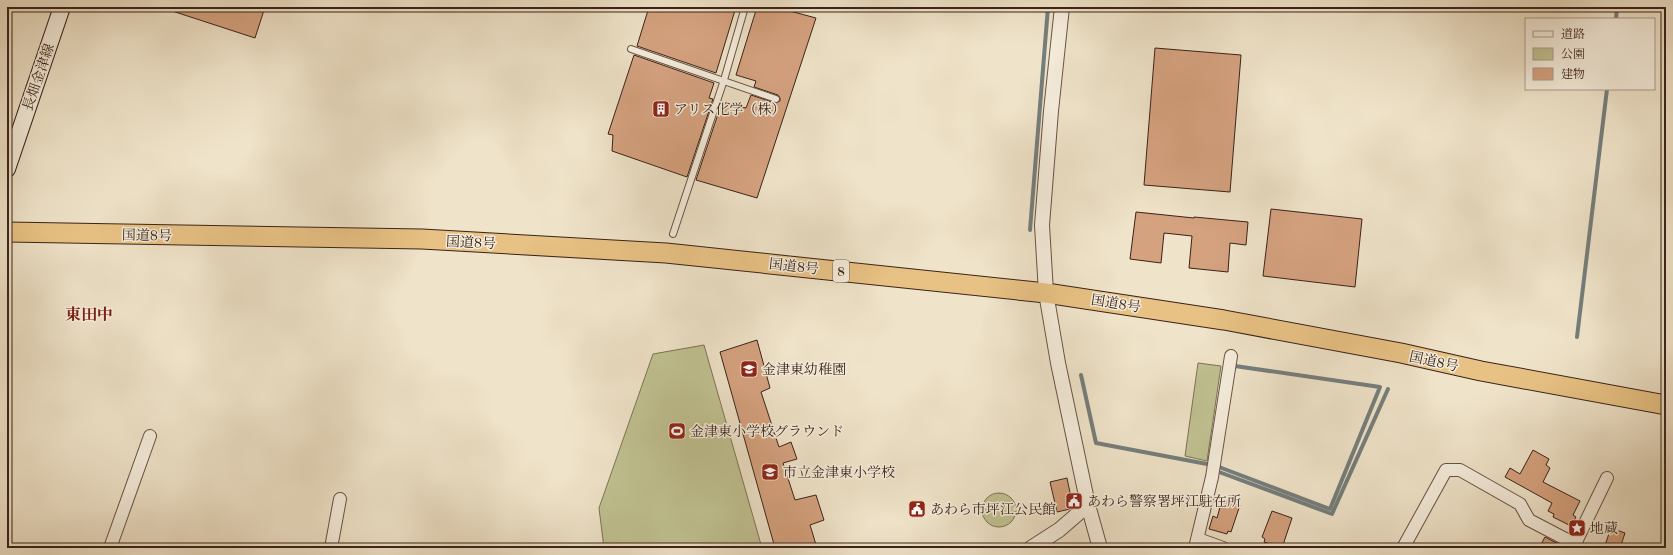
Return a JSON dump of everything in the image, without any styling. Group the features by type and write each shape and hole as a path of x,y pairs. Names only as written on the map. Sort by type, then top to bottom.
{"highway":[{"name":"国道8号","path":"7,232 422,239 666,253 1046,293 1224,320 1401,353 1488,372 1666,405"}],"main road":[{"name":"長畑金津線","path":"7,169 62,7"}],"street":[{"path":"1062,7 1051,111 1042,225 1046,293 1058,364 1088,504 1100,548"},
{"path":"1223,548 1197,543 1212,477 1231,356"},
{"path":"110,548 150,436"},
{"path":"1403,548 1446,470 1460,470 1520,504 1528,520 1574,546 1607,478"},
{"path":"332,548 340,499"},
{"path":"1031,548 1059,530 1088,504"}],"lane":[{"path":"673,234 724,80 745,7"},
{"path":"631,49 776,99"}],"green space":[{"name":"金津東小学校グラウンド","path":"704,345 762,548 604,548 599,508 653,354"},
{"path":"1198,363 1221,366 1207,461 1185,456"},
{"path":"999,493 1011,498 1016,510 1011,522 999,527 987,522 982,510 987,498"}],"building":[{"path":"166,7 265,7 255,38 166,9"},
{"path":"649,7 736,7 716,73 637,46"},
{"path":"757,7 775,7 816,18 757,198 696,180 722,102 746,108 751,95 775,103 780,101 778,95 754,87 756,81 736,75"},
{"path":"1155,48 1241,55 1230,192 1144,185"},
{"name":"アリス化学（株）","path":"634,55 714,83 709,98 713,99 687,177 612,151 613,135 608,134"},
{"path":"1271,209 1362,219 1355,287 1263,276"},
{"path":"1136,212 1248,222 1246,245 1230,243 1228,272 1189,268 1192,236 1164,233 1161,263 1130,259"},
{"path":"757,340 770,388 761,392 779,447 791,442 797,459 783,463 795,500 816,495 824,520 810,525 817,548 775,548 720,352"},
{"path":"1533,450 1549,459 1546,465 1550,468 1543,482 1580,501 1573,515 1576,517 1571,526 1553,517 1554,514 1548,511 1552,503 1505,477 1510,468 1520,474"},
{"path":"1067,478 1073,507 1057,512 1050,482"},
{"path":"1222,500 1240,505 1231,532 1228,531 1227,534 1209,529 1213,516 1217,518"},
{"path":"1272,511 1292,518 1282,548 1264,542 1265,539 1262,537"},
{"path":"1611,528 1625,533 1620,548 1604,548"},
{"path":"1545,537 1566,548 1539,548"}],"waterway":[{"path":"1030,230 1048,7"},
{"path":"1616,18 1617,7"},
{"path":"1577,337 1607,90"},
{"path":"1219,467 1330,509 1380,387 1235,366"},
{"path":"1081,375 1096,443 1207,464"},
{"path":"1219,472 1332,514 1388,389"}],"place":[{"name":"アリス化学（株）","path":"661,109"},
{"name":"金津東幼稚園","path":"749,369"},
{"name":"金津東小学校グラウンド","path":"677,431"},
{"name":"市立金津東小学校","path":"770,472"},
{"name":"あわら警察署坪江駐在所","path":"1074,501"},
{"name":"あわら市坪江公民館","path":"917,509"},
{"name":"地蔵","path":"1577,528"}],"district":[{"name":"東田中","path":"89,314"}]}
